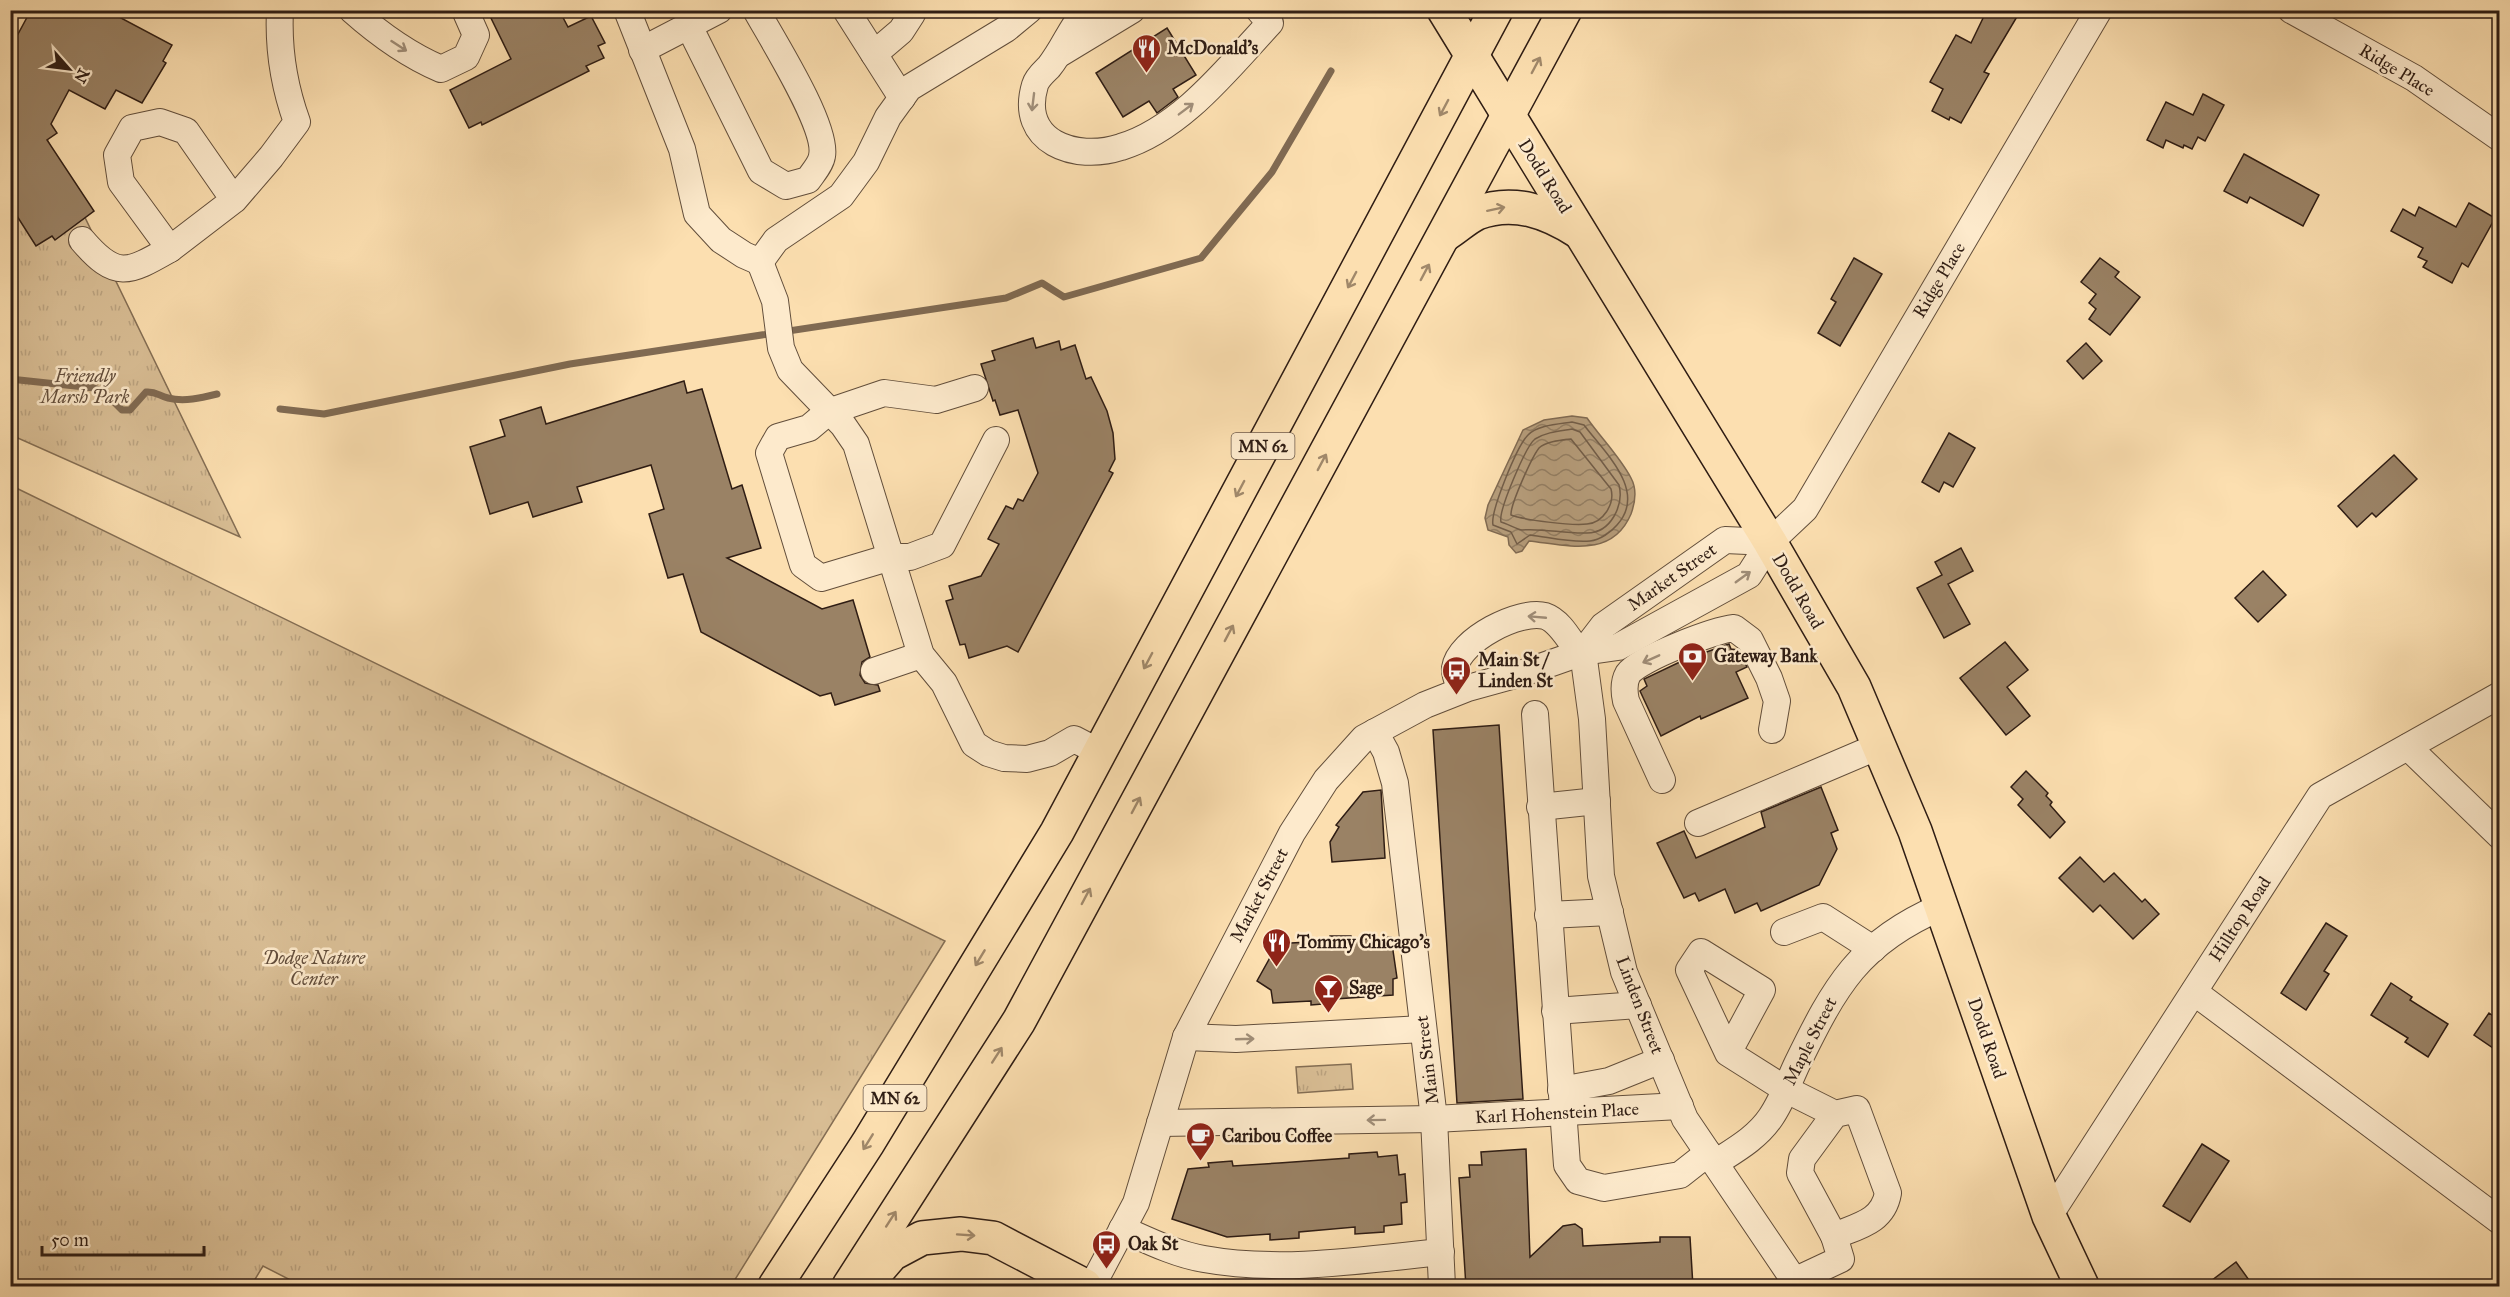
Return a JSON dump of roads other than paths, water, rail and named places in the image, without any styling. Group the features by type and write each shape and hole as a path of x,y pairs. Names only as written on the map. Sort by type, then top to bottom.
{"main road":[{"name":"Dodd Road","path":"1444,10 1770,542 1854,687 1915,831 2049,1216 2082,1287"},
{"name":"MN 62","path":"775,1287 868,1143 1055,835 1496,10"},
{"name":"MN 62","path":"849,1287 1018,1022 1565,10"},
{"path":"1444,235 1476,213 1503,207 1542,211 1580,232"},
{"path":"863,1287 892,1254 922,1238 961,1234 993,1238 1084,1287"}],"street":[{"path":"82,240 95,256 113,268 136,269 170,249 234,200 297,122 286,90 279,30 280,10"},
{"path":"352,10 385,37 424,62 441,69 466,57 476,35 465,10"},
{"path":"627,10 682,149 697,214 721,240 761,267 775,301 782,348 790,370 843,425 856,444 921,655 944,683 974,744 988,753 1004,758 1027,759 1050,753 1074,739 1099,752"},
{"path":"642,50 719,10"},
{"path":"689,26 761,171 786,186 808,180 822,157 820,134 790,70 756,10"},
{"path":"846,10 902,98"},
{"path":"874,54 901,31 912,14 911,10"},
{"path":"1086,10 1071,28 1060,53 1035,82 1031,115 1044,136 1059,147 1089,153 1121,147 1145,136 1189,108 1264,17"},
{"path":"1060,53 1132,10"},
{"name":"Ridge Place","path":"1770,542 1805,508 2098,10"},
{"name":"Ridge Place","path":"2290,10 2414,78 2499,138"},
{"path":"761,267 776,240 841,196 866,162 888,117 909,88 1021,13"},
{"path":"170,249 120,182 117,155 132,128 160,122 186,131 234,200"},
{"path":"975,388 936,400 884,393 828,412 809,428 778,437 769,453 803,565 821,578 891,557 910,557 942,545 996,440"},
{"name":"Market Street","path":"1092,1287 1136,1203 1186,1037 1292,833 1326,780 1364,738 1425,705 1461,690 1526,672 1581,652 1618,647 1749,575 1770,542 1725,540 1602,626 1581,652"},
{"path":"1461,690 1455,669 1461,653 1477,636 1532,614 1546,617 1558,626 1581,652"},
{"path":"1662,780 1626,701 1624,688 1629,674 1641,663 1717,630 1734,628 1750,640 1778,701 1772,730"},
{"name":"Linden Street","path":"1581,652 1592,719 1601,876 1624,972 1685,1119 1796,1284"},
{"path":"874,671 921,655"},
{"name":"Hilltop Road","path":"2049,1216 2320,796 2499,695"},
{"name":"Maple Street","path":"1535,714 1567,1165 1578,1181 1604,1188 1680,1175 1751,1139 1771,1117 1829,999 1873,949 1906,922 1941,907"},
{"name":"Main Street","path":"1160,1122 1434,1119 1395,783 1386,752 1375,732"},
{"path":"1698,823 1879,746"},
{"path":"2408,747 2499,836"},
{"path":"1540,807 1597,801"},
{"path":"1548,915 1610,912"},
{"path":"1784,932 1823,917 1873,949"},
{"path":"2194,992 2499,1221"},
{"path":"1555,1011 1638,1005"},
{"path":"1186,1037 1236,1039 1424,1029"},
{"path":"1728,1053 1785,1089 1835,1114 1857,1109 1888,1193 1886,1206 1880,1215 1834,1236"},
{"path":"1562,1101 1661,1060"},
{"name":"Karl Hohenstein Place","path":"1434,1119 1562,1101 1680,1106"},
{"path":"1796,1284 1841,1259 1834,1236 1800,1173 1802,1159 1835,1114"},
{"path":"1434,1119 1442,1287"},
{"path":"1122,1228 1164,1248 1202,1259 1259,1266 1441,1252"}],"water":[{"path":"1572,416 1587,418 1627,470 1635,491 1631,514 1623,528 1612,538 1600,543 1573,546 1529,541 1522,551 1516,553 1509,545 1508,537 1488,530 1485,518 1488,505 1523,430 1544,420"}],"waterway":[{"path":"280,409 324,414 570,364 1006,298 1042,283 1064,297 1201,258 1272,172 1331,71"},
{"path":"10,379 94,388 104,392 122,410 130,410 146,392 180,400 217,394"}],"place":[{"name":"McDonald's","path":"1146,74"},
{"name":"Gateway Bank","path":"1693,682"},
{"name":"Main St / Linden St","path":"1457,696"},
{"name":"Tommy Chicago's","path":"1276,968"},
{"name":"Sage","path":"1328,1014"},
{"name":"Caribou Coffee","path":"1201,1162"},
{"name":"Oak St","path":"1107,1270"}],"park label":[{"name":"Friendly Marsh Park","path":"85,386"},
{"name":"Dodge Nature Center","path":"314,968"}]}
